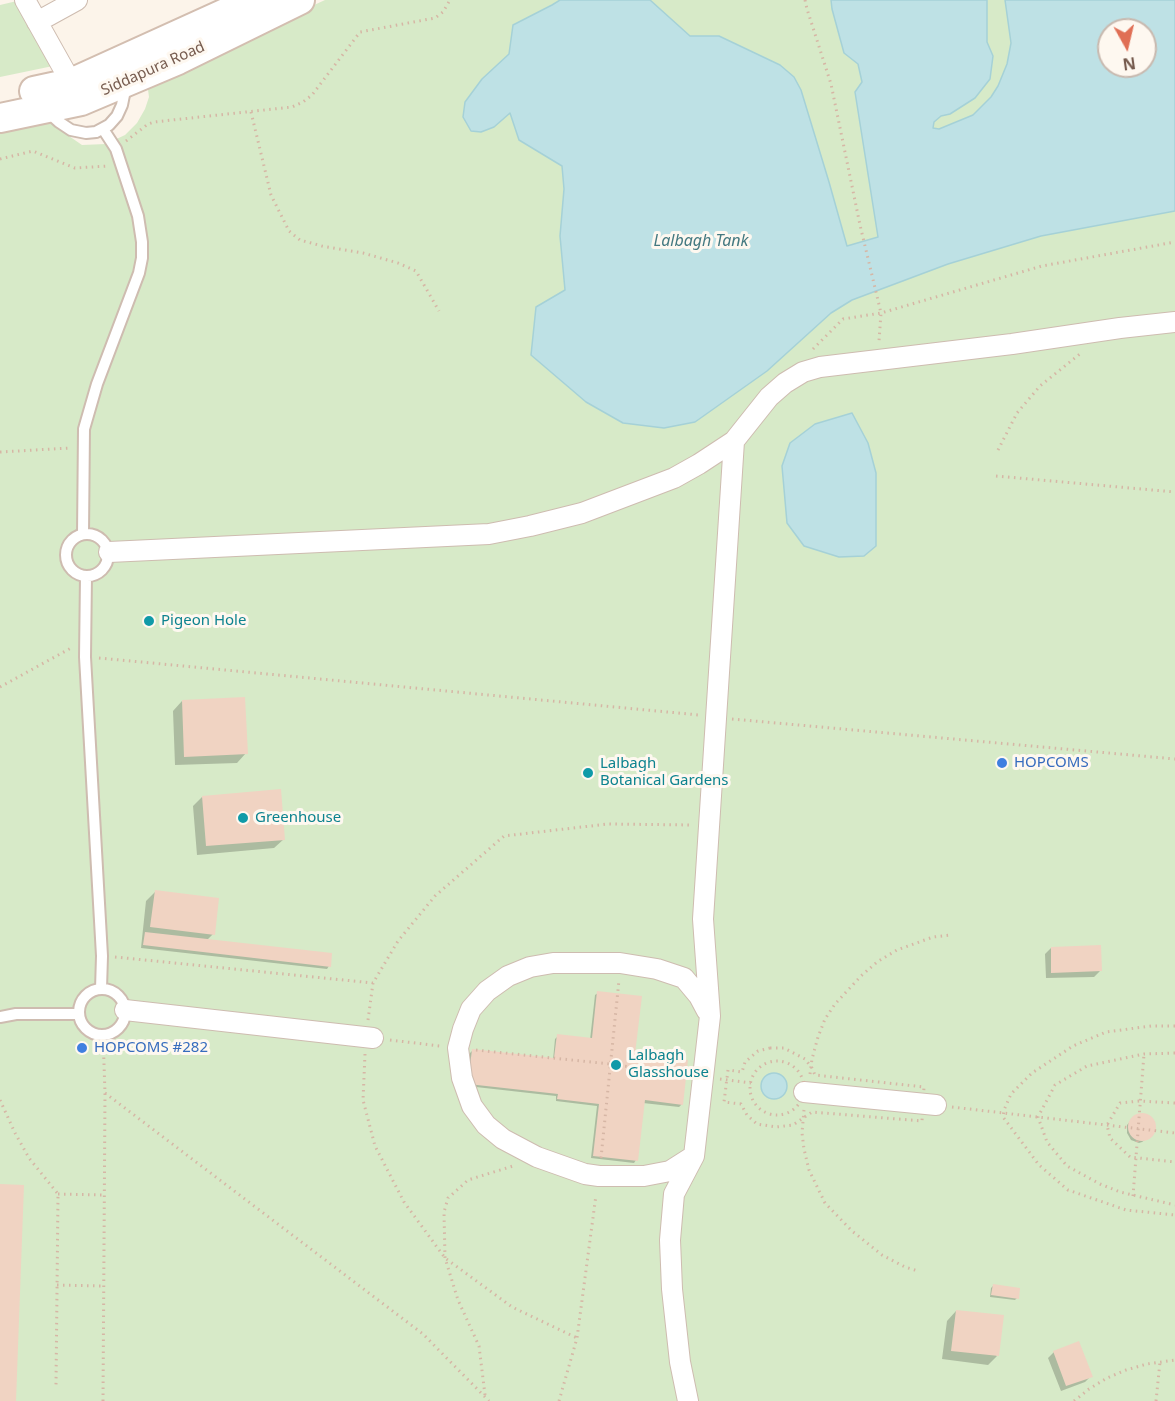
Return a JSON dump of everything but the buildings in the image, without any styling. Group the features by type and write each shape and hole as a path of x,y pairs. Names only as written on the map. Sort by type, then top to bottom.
{"main road":[{"name":"Siddapura Road","path":"0,118 45,109 254,0"},
{"name":"Siddapura Road","path":"0,98 76,92 127,81 178,60 300,0"}],"street":[{"path":"25,0 76,92"},
{"path":"37,22 78,0"},
{"path":"109,552 489,534 530,526 582,513 674,478 699,464 734,441 769,397 785,383 803,372 820,367 1175,322"},
{"path":"688,1401 680,1362 672,1289 670,1240 674,1194 694,1156 710,1016 703,920 734,441"},
{"path":"694,1156 670,1171 644,1176 585,1174 541,1158 503,1139 486,1125 472,1106 462,1078 458,1048 471,1009 487,991 508,975 530,967 553,963 620,963 657,969 684,978 699,996 710,1016"},
{"path":"125,1010 373,1038"},
{"path":"806,1092 936,1105"}],"lane":[{"path":"45,109 71,130 86,134 96,132 114,121 122,105 127,81"},
{"path":"83,534 84,429 97,384 139,273 142,258 138,216 116,149 103,129"},
{"path":"83,534 99,537 106,544 109,552 108,561 98,574 86,576 73,571 69,566 66,550 75,537 83,534"},
{"path":"86,576 85,657 102,956 100,989"},
{"path":"100,989 117,995 125,1010 120,1027 112,1033 103,1035 94,1034 87,1029 81,1023 79,1014 80,1005 85,997 100,989"},
{"path":"0,1017 16,1014 79,1014"}],"path":[{"path":"116,149 148,124 154,122 292,107 312,95 360,32 435,18 443,12 450,0"},
{"path":"805,0 831,84 880,313 878,361"},
{"path":"251,112 271,195 289,231 300,240 373,256 416,271 439,311"},
{"path":"0,159 33,151 75,168 122,166"},
{"path":"807,356 843,319 880,313 1042,266 1175,242"},
{"path":"998,450 1017,413 1040,386 1087,349"},
{"path":"0,452 84,448"},
{"path":"996,476 1175,492"},
{"path":"0,687 86,640"},
{"path":"85,657 1175,759"},
{"path":"918,1272 882,1255 852,1231 825,1203 809,1170 804,1149 802,1119 818,1037 825,1019 835,1004 877,963 897,950 933,937 951,935"},
{"path":"102,956 373,983"},
{"path":"559,1401 577,1338 599,1176 620,963"},
{"path":"1175,1026 1151,1026 1106,1032 1072,1046 1032,1073 1011,1094 1003,1117 1039,1165 1068,1190 1126,1210 1175,1215"},
{"path":"103,1035 105,1093 103,1401"},
{"path":"373,1038 610,1064 751,1083"},
{"path":"1175,1053 1144,1054 1087,1066 1055,1085 1038,1117 1047,1142 1066,1166 1100,1184 1133,1196 1175,1205"},
{"path":"1133,1196 1144,1054"},
{"path":"776,1062 788,1064 797,1070 806,1092 797,1107 790,1112 773,1115 758,1107 753,1100 751,1083 756,1072 765,1065 776,1062"},
{"path":"105,1093 423,1334 489,1401"},
{"path":"0,1100 29,1158 58,1194 56,1385"},
{"path":"1175,1103 1140,1101 1120,1103 1107,1125 1110,1138 1130,1157 1175,1162"},
{"path":"936,1105 1175,1133"},
{"path":"485,1397 479,1346 458,1300 445,1258 444,1212 448,1198 468,1180 541,1158"},
{"path":"58,1194 104,1195"},
{"path":"57,1286 103,1286"},
{"path":"1074,1401 1107,1378 1126,1370 1175,1360"},
{"path":"1156,1401 1160,1362"}],"green space":[{"name":"Lalbagh Botanical Gardens","path":"325,0 1175,0 1175,1401 0,1401 0,131 55,120 66,134 82,145 106,144 125,135 137,123 149,97 147,82"},
{"path":"17,1 53,66 0,77 0,5"}],"water":[{"name":"Lalbagh Tank","path":"560,0 650,0 690,36 719,36 780,65 794,77 801,90 847,246 878,237 855,92 862,82 858,64 844,53 831,0 987,0 987,42 993,56 990,79 975,98 934,122 933,128 939,129 973,115 991,97 998,86 1007,64 1011,43 1005,0 1175,0 1175,211 1041,236 948,264 852,300 831,313 767,371 695,422 664,428 623,423 586,402 531,355 536,307 565,290 560,236 564,189 562,166 519,140 510,113 494,127 481,132 471,131 463,117 465,102 482,79 509,54 513,25"},
{"path":"852,413 868,443 876,473 876,546 864,556 839,557 804,546 787,523 782,466 790,443 815,424"},
{"path":"774,1073 783,1077 787,1086 783,1095 774,1099 765,1095 761,1086 765,1077"}],"place":[{"name":"Pigeon Hole","path":"149,621"},
{"name":"HOPCOMS","path":"1002,763"},
{"name":"Lalbagh Botanical Gardens","path":"588,773"},
{"name":"Greenhouse","path":"243,818"},
{"name":"HOPCOMS #282","path":"82,1048"},
{"name":"Lalbagh Glasshouse","path":"616,1065"}]}
